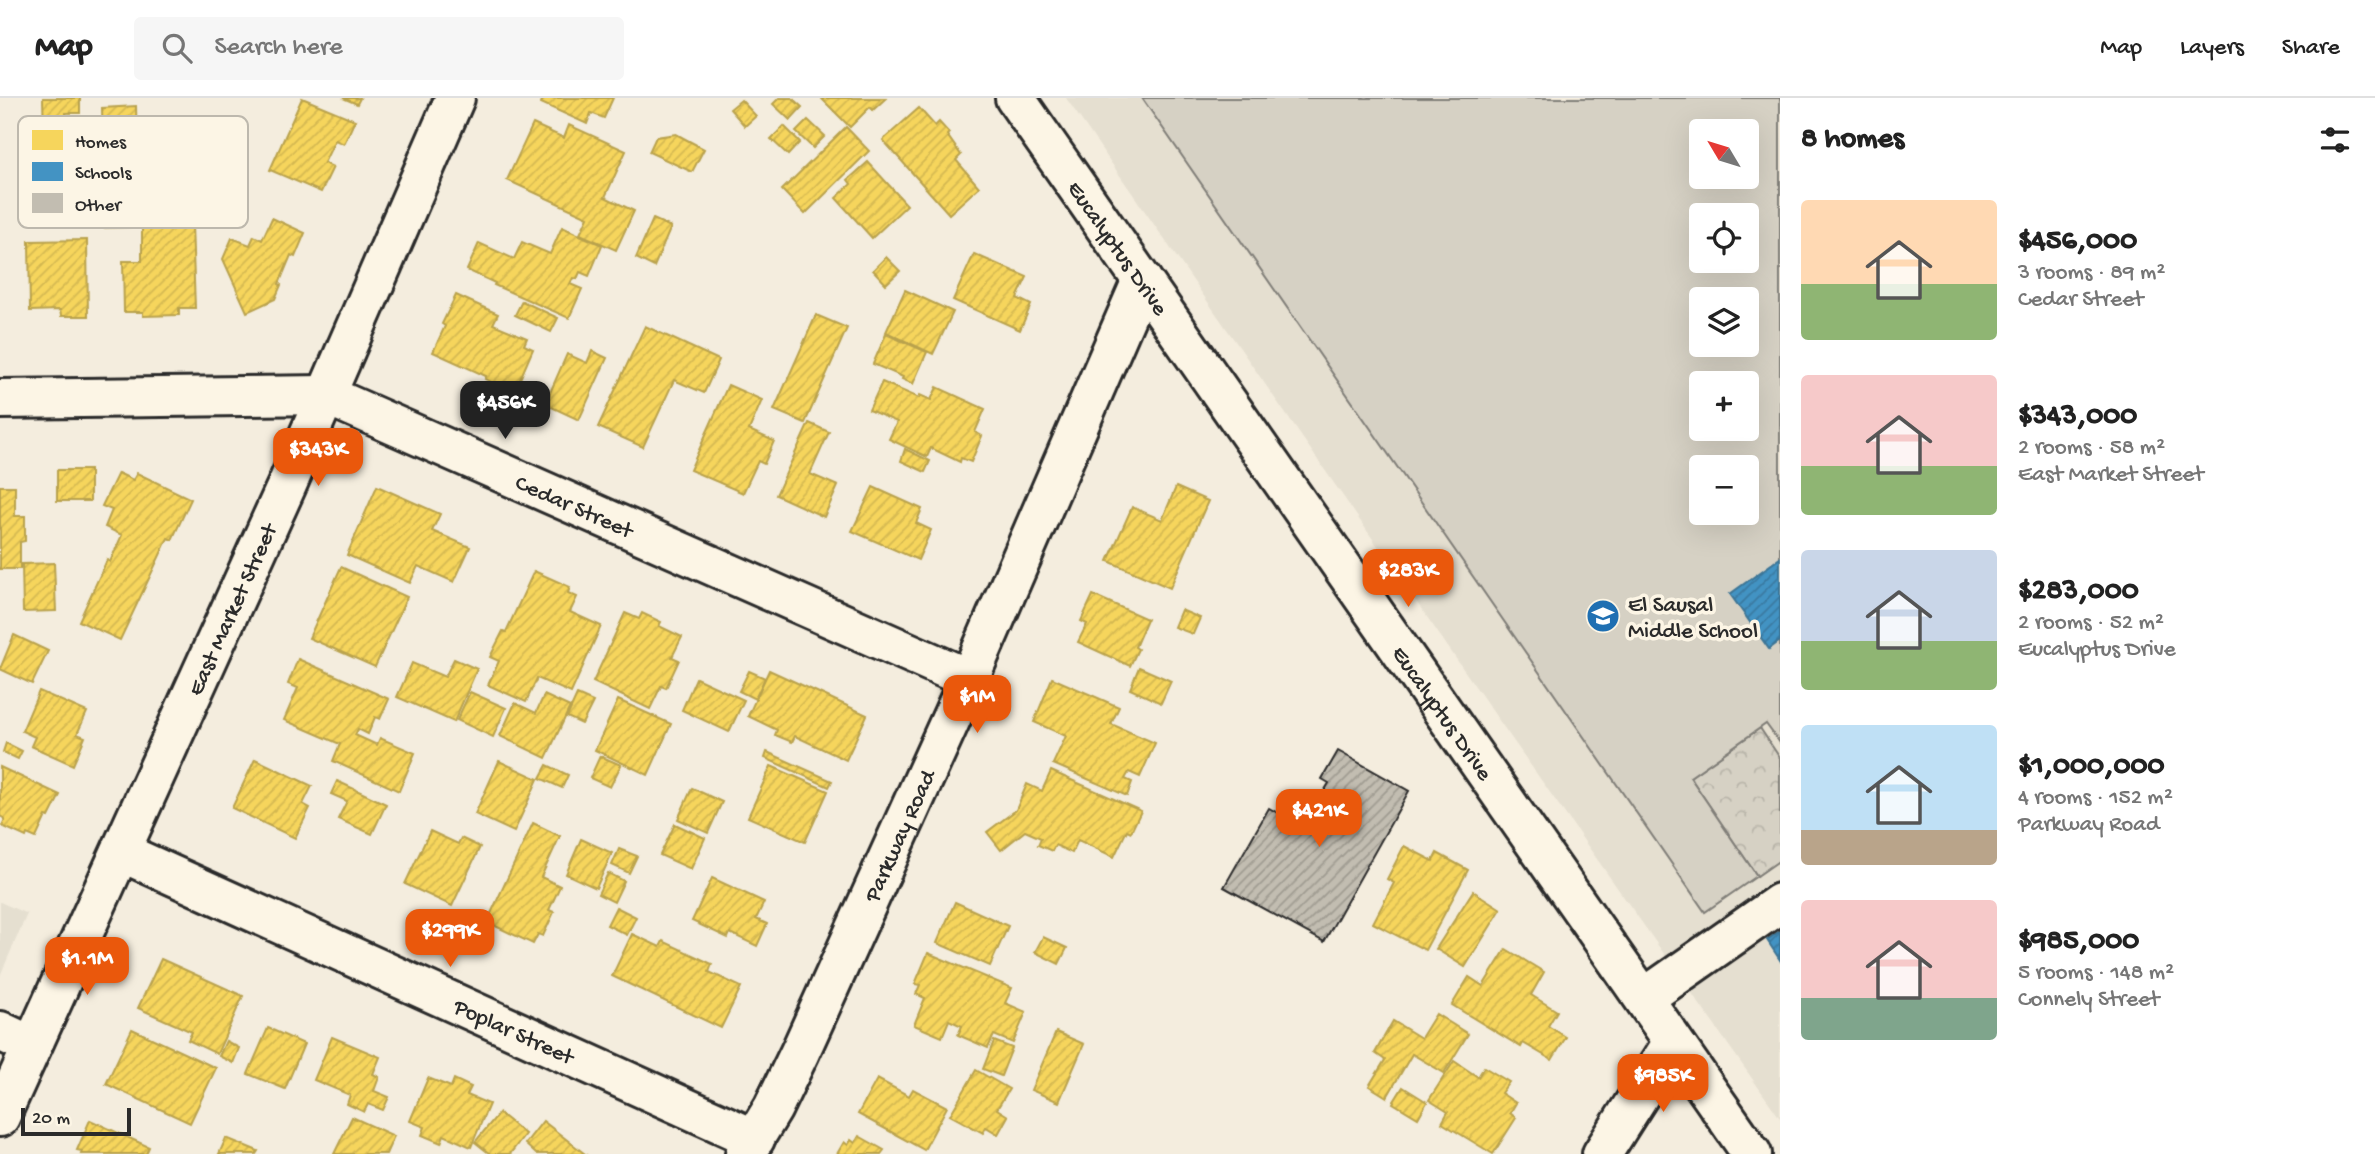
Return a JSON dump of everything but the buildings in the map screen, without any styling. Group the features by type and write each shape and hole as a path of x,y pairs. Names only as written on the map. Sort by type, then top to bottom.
{"street":[{"name":"East Market Street","path":"0,1117 16,1038 121,852 326,395 455,98"},
{"name":"Eucalyptus Drive","path":"1015,98 1752,1154"},
{"name":"Parkway Road","path":"750,1146 773,1108 800,1052 969,679 1142,280"},
{"name":"Cedar Street","path":"0,399 326,395 969,679"},
{"name":"Poplar Street","path":"121,852 750,1146"},
{"path":"1644,998 1780,904"},
{"path":"1602,1154 1673,1042"}],"shaded area":[{"name":"El Sausal Middle School","path":"1066,98 1780,98 1780,1118 1498,719"},
{"path":"0,902 27,914 0,976"}],"green space":[{"name":"El Sausal Middle School","path":"1142,98 1780,98 1780,743 1766,724 1690,777 1757,876 1705,912"},
{"path":"1760,728 1780,758 1780,860 1757,876 1690,777"}],"place":[{"name":"El Sausal Middle School","path":"1603,616"}]}
